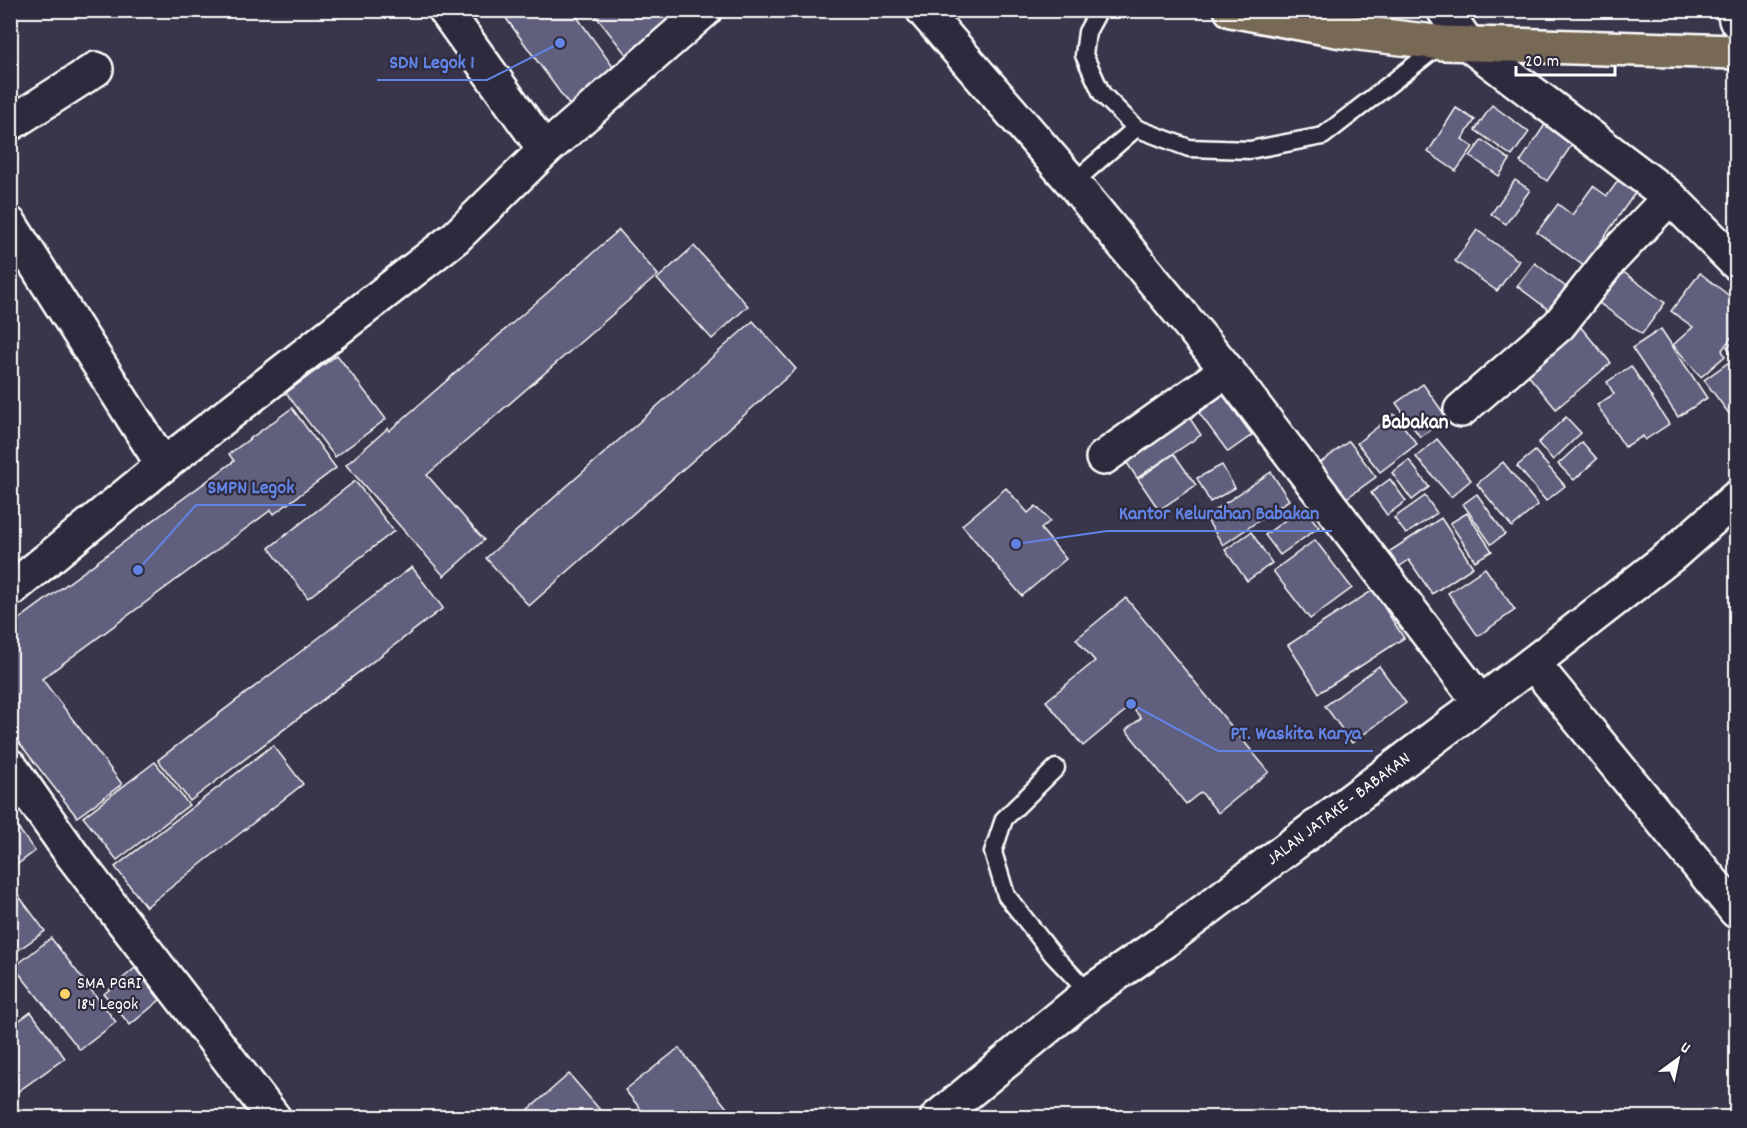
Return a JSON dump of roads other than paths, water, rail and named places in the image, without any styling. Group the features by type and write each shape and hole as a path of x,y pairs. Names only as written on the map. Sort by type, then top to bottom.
{"main road":[{"path":"1230,10 1342,31 1455,43 1737,52"}],"street":[{"path":"445,10 545,150"},
{"path":"10,590 163,465 456,237 545,150 705,10"},
{"path":"923,10 1073,183 1227,370 1480,702"},
{"path":"1444,10 1455,43 1670,197 1737,263"},
{"path":"1734,10 1737,20"},
{"path":"10,124 96,69"},
{"path":"1461,410 1559,326 1610,260 1670,197"},
{"path":"10,224 163,465"},
{"path":"1103,458 1227,370"},
{"name":"JALAN JATAKE - BABAKAN","path":"937,1118 1089,993 1208,908 1533,663 1673,554 1737,498"},
{"path":"1533,663 1737,911"},
{"path":"10,766 72,856 274,1118"}],"lane":[{"path":"1099,10 1087,32 1084,55 1102,94 1136,128 1189,148 1250,150 1323,136 1455,43"},
{"path":"1073,183 1136,128"},
{"path":"1056,768 1004,819 993,852 1006,895 1053,955 1089,993"}],"place":[{"name":"SDN Legok 1","path":"560,43"},
{"name":"Kantor Kelurahan Babakan","path":"1016,544"},
{"name":"SMPN Legok","path":"138,570"},
{"name":"PT. Waskita Karya","path":"1131,704"},
{"name":"SMA PGRI 184 Legok","path":"65,994"}],"district":[{"name":"Babakan","path":"1415,424"}]}
